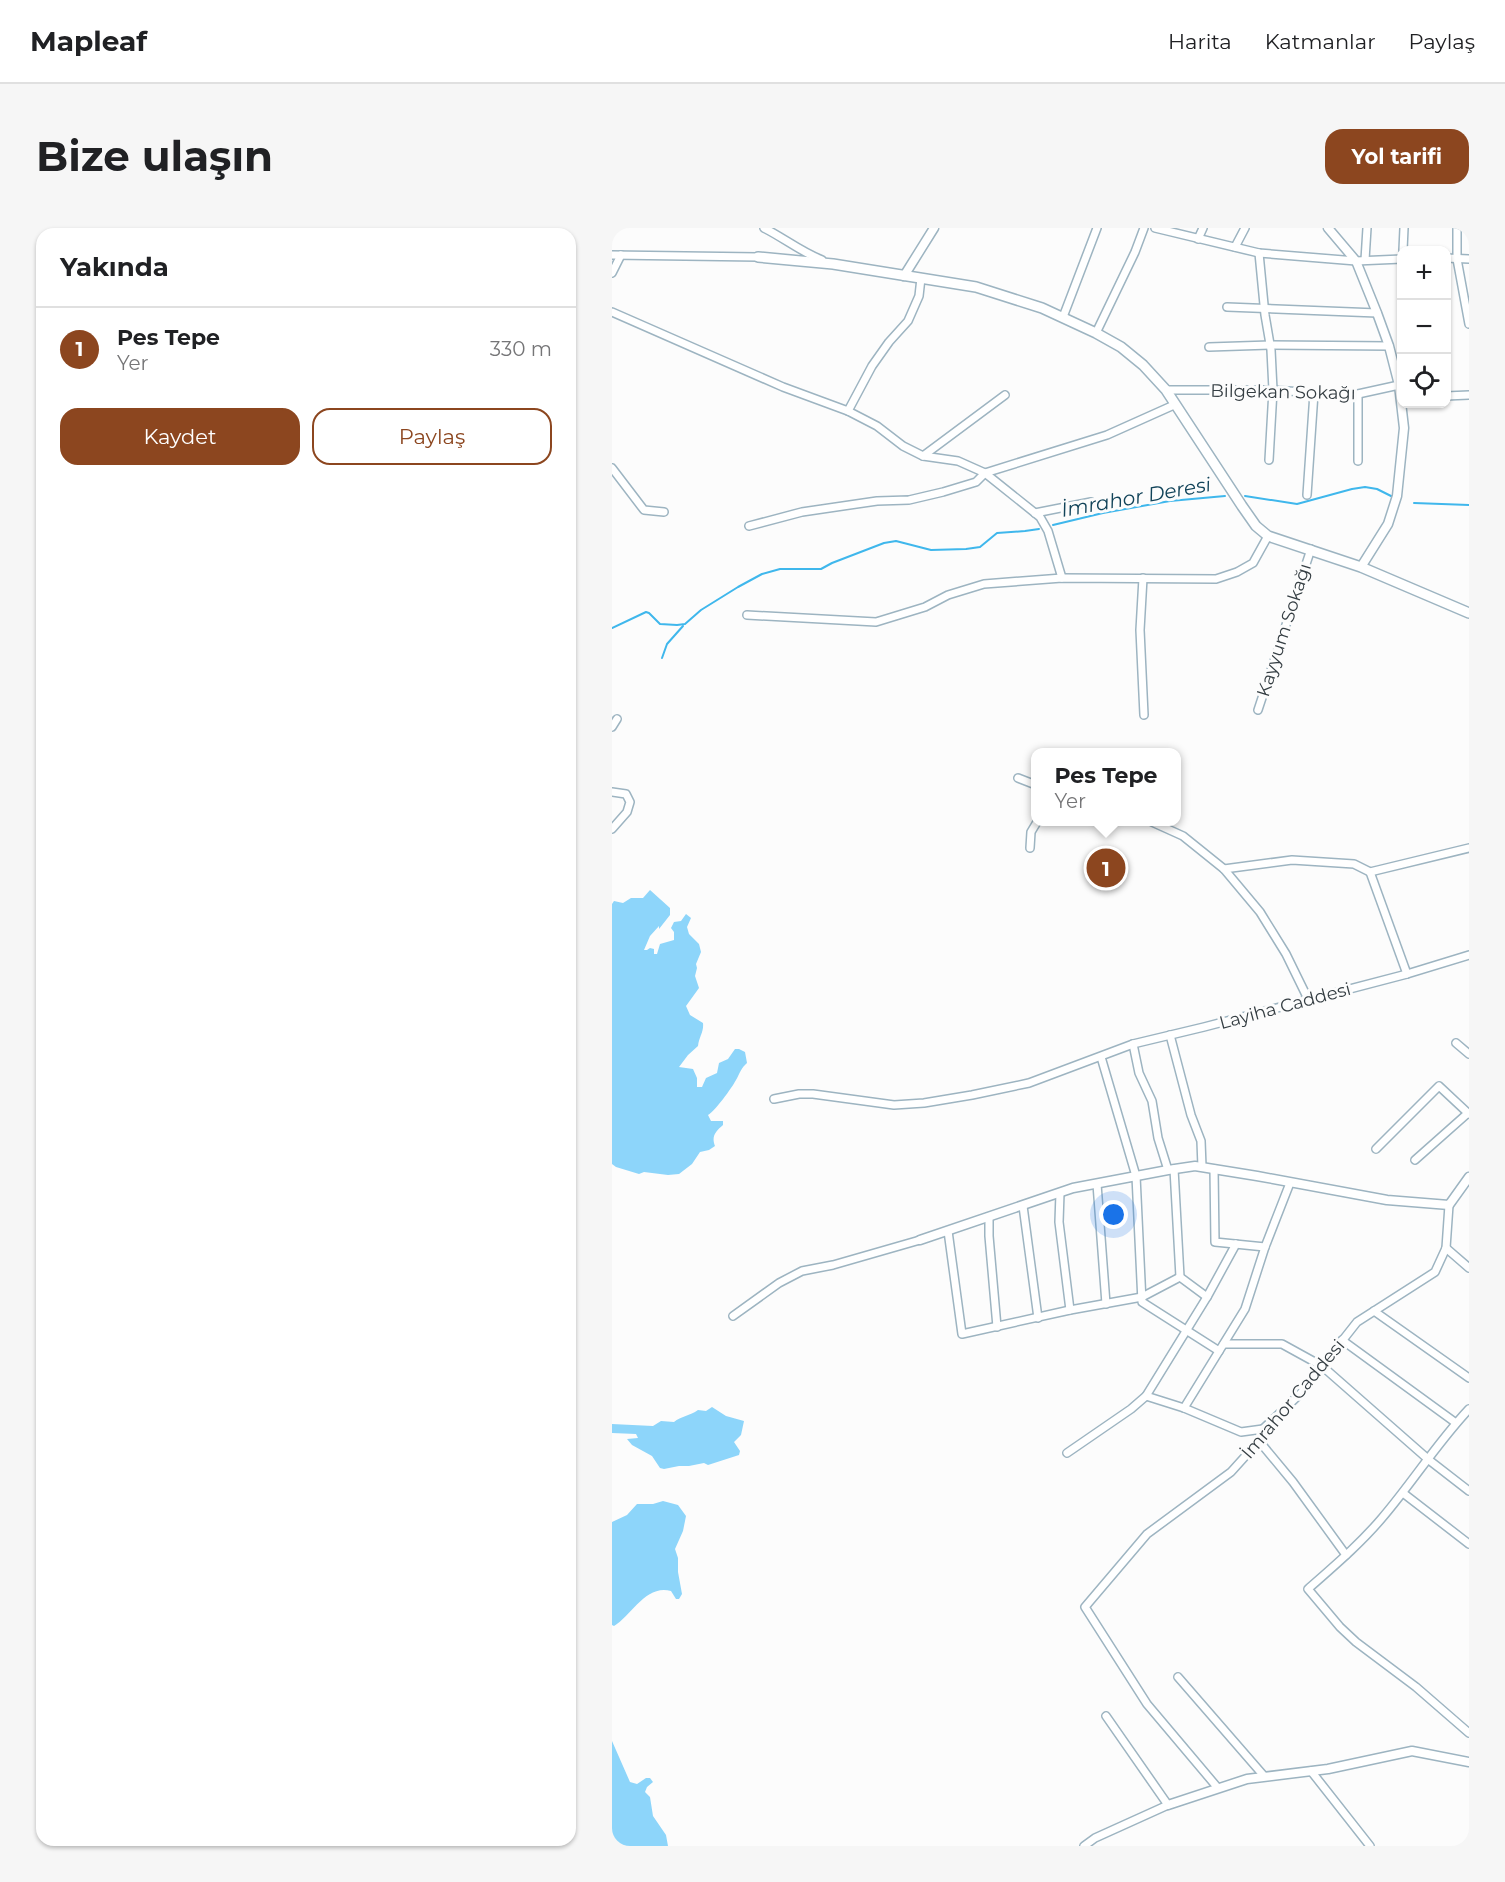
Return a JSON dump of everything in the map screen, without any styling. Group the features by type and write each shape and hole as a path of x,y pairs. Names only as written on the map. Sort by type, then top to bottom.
{"main road":[{"path":"758,256 833,264 976,287 1042,308 1096,333 1121,347 1143,365 1166,390 1256,526 1268,536 1361,567 1469,613"}],"street":[{"path":"764,228 808,255 833,264"},
{"path":"904,276 934,228"},
{"path":"1063,317 1097,228"},
{"path":"1096,333 1144,228"},
{"path":"1155,228 1259,253 1361,260 1397,259"},
{"path":"1198,239 1203,228"},
{"path":"1235,248 1245,228"},
{"path":"1328,228 1361,260"},
{"path":"1367,228 1361,260 1397,377"},
{"path":"1403,246 1404,228"},
{"path":"1457,228 1457,259 1469,324"},
{"path":"1259,253 1273,390 1269,460"},
{"path":"612,255 758,256"},
{"path":"612,273 621,255"},
{"path":"1451,258 1469,259"},
{"path":"848,411 878,358 908,321 920,296 921,279"},
{"path":"1227,306 1377,312"},
{"path":"612,312 783,387 848,411 877,426 903,446 923,456 958,461 985,473 1040,517 1048,531 1062,578"},
{"path":"1209,347 1389,346"},
{"name":"Bilgekan Sokağı","path":"1166,390 1273,390 1347,395 1397,385"},
{"path":"1307,495 1314,393"},
{"path":"1358,394 1358,461"},
{"path":"923,456 1005,395"},
{"path":"1451,396 1469,395"},
{"path":"748,526 812,511 877,501 909,500 969,484 982,478 985,473 1107,435 1174,405"},
{"path":"1361,567 1388,524 1397,496 1404,428 1402,408"},
{"path":"612,468 644,510 664,512"},
{"path":"1035,513 1091,502"},
{"path":"747,615 876,622 925,607 948,595 984,584 1062,578 1216,579 1237,572 1253,563 1268,536"},
{"name":"Kayyum Sokağı","path":"1258,710 1311,549"},
{"path":"1143,578 1140,630 1144,715"},
{"path":"612,727 617,718"},
{"path":"1018,778 1031,783"},
{"path":"612,792 626,794 630,802 627,812 612,829"},
{"path":"1030,848 1031,832 1035,826"},
{"path":"1161,826 1183,836 1224,869 1260,912 1286,954 1308,999"},
{"path":"1224,869 1292,860 1354,864 1370,872 1469,848"},
{"path":"1370,872 1407,974"},
{"name":"Layiha Caddesi","path":"774,1099 813,1094 894,1105 924,1103 1029,1083 1133,1044 1407,974 1469,955"},
{"path":"1170,1035 1191,1115 1201,1141 1202,1167"},
{"path":"1456,1043 1469,1054"},
{"path":"1133,1044 1139,1072 1152,1101 1158,1138 1171,1169 1180,1277 1207,1297"},
{"path":"1101,1057 1136,1176 1142,1302 1219,1351"},
{"path":"1376,1149 1439,1086 1468,1114 1415,1160"},
{"path":"733,1316 779,1283 802,1271 833,1265 920,1240 1060,1193 1171,1169 1195,1166 1387,1200 1449,1205 1469,1177"},
{"path":"1214,1169 1215,1242 1265,1248"},
{"path":"1184,1408 1245,1309 1290,1183"},
{"path":"1097,1184 1106,1304"},
{"path":"1060,1193 1059,1222 1070,1310"},
{"name":"İmrahor Caddesi","path":"1217,1788 1147,1704 1085,1607 1147,1534 1231,1472 1258,1441 1263,1429 1301,1393 1357,1322 1435,1272 1446,1248 1449,1205"},
{"path":"1023,1206 1038,1318"},
{"path":"989,1218 997,1327"},
{"path":"948,1231 962,1334 1142,1297 1180,1277"},
{"path":"1068,1454 1146,1396 1207,1297 1236,1244"},
{"path":"1446,1248 1469,1268"},
{"path":"1374,1311 1469,1378"},
{"path":"1342,1340 1456,1423"},
{"path":"1224,1344 1282,1344 1322,1366 1429,1460 1469,1491"},
{"path":"1146,1396 1184,1408 1241,1432 1263,1429"},
{"path":"1469,1409 1364,1539 1308,1589 1340,1628 1416,1687 1469,1734"},
{"path":"1258,1441 1293,1482 1346,1555"},
{"path":"1403,1493 1469,1544"},
{"path":"1178,1677 1264,1776"},
{"path":"1106,1716 1168,1805"},
{"path":"1084,1846 1095,1838 1168,1805 1247,1779 1311,1771 1412,1751 1469,1762"},
{"path":"1311,1771 1370,1846"}],"shaded area":[{"path":"650,890 670,908 670,915 650,936 644,950 654,949 654,954 657,954 660,944 674,940 674,932 671,928 674,922 681,921 686,914 691,918 687,927 689,934 699,944 701,952 696,964 695,976 699,988 686,1006 690,1015 703,1023 703,1029 698,1046 679,1067 693,1069 697,1078 697,1087 702,1087 706,1078 717,1073 719,1063 728,1059 735,1049 745,1052 747,1063 723,1099 708,1115 711,1121 723,1121 723,1125 714,1137 715,1146 700,1152 692,1164 679,1174 668,1175 644,1172 639,1174 612,1164 612,904 614,901 623,903 631,898 643,898"},
{"path":"712,1407 726,1416 744,1421 741,1435 734,1442 740,1451 739,1455 708,1465 704,1463 660,1468 652,1456 632,1445 627,1439 638,1438 636,1434 612,1433 612,1424 653,1426 661,1421 674,1422 698,1410 706,1411"},
{"path":"663,1501 678,1505 686,1516 683,1531 675,1549 682,1594 679,1599 676,1599 671,1591 654,1592 614,1626 612,1625 612,1522 627,1515 637,1504 653,1504"},
{"path":"612,1741 630,1782 637,1784 650,1778 653,1782 645,1792 650,1797 653,1816 666,1835 668,1846 612,1846"}],"waterway":[{"name":"İmrahor Deresi","path":"1245,496 1297,504 1365,487 1377,489 1393,497"},
{"name":"İmrahor Deresi","path":"1053,525 1170,501 1225,496"},
{"name":"İmrahor Deresi","path":"1414,503 1469,505"},
{"name":"İmrahor Deresi","path":"612,628 646,612 660,624 685,624 701,610 762,574 780,569 821,569 884,543 896,541 931,550 966,549 980,547 997,533 1039,529"},
{"path":"662,658 667,644 683,626"}],"place":[{"name":"Pes Tepe","path":"1106,868"}]}
